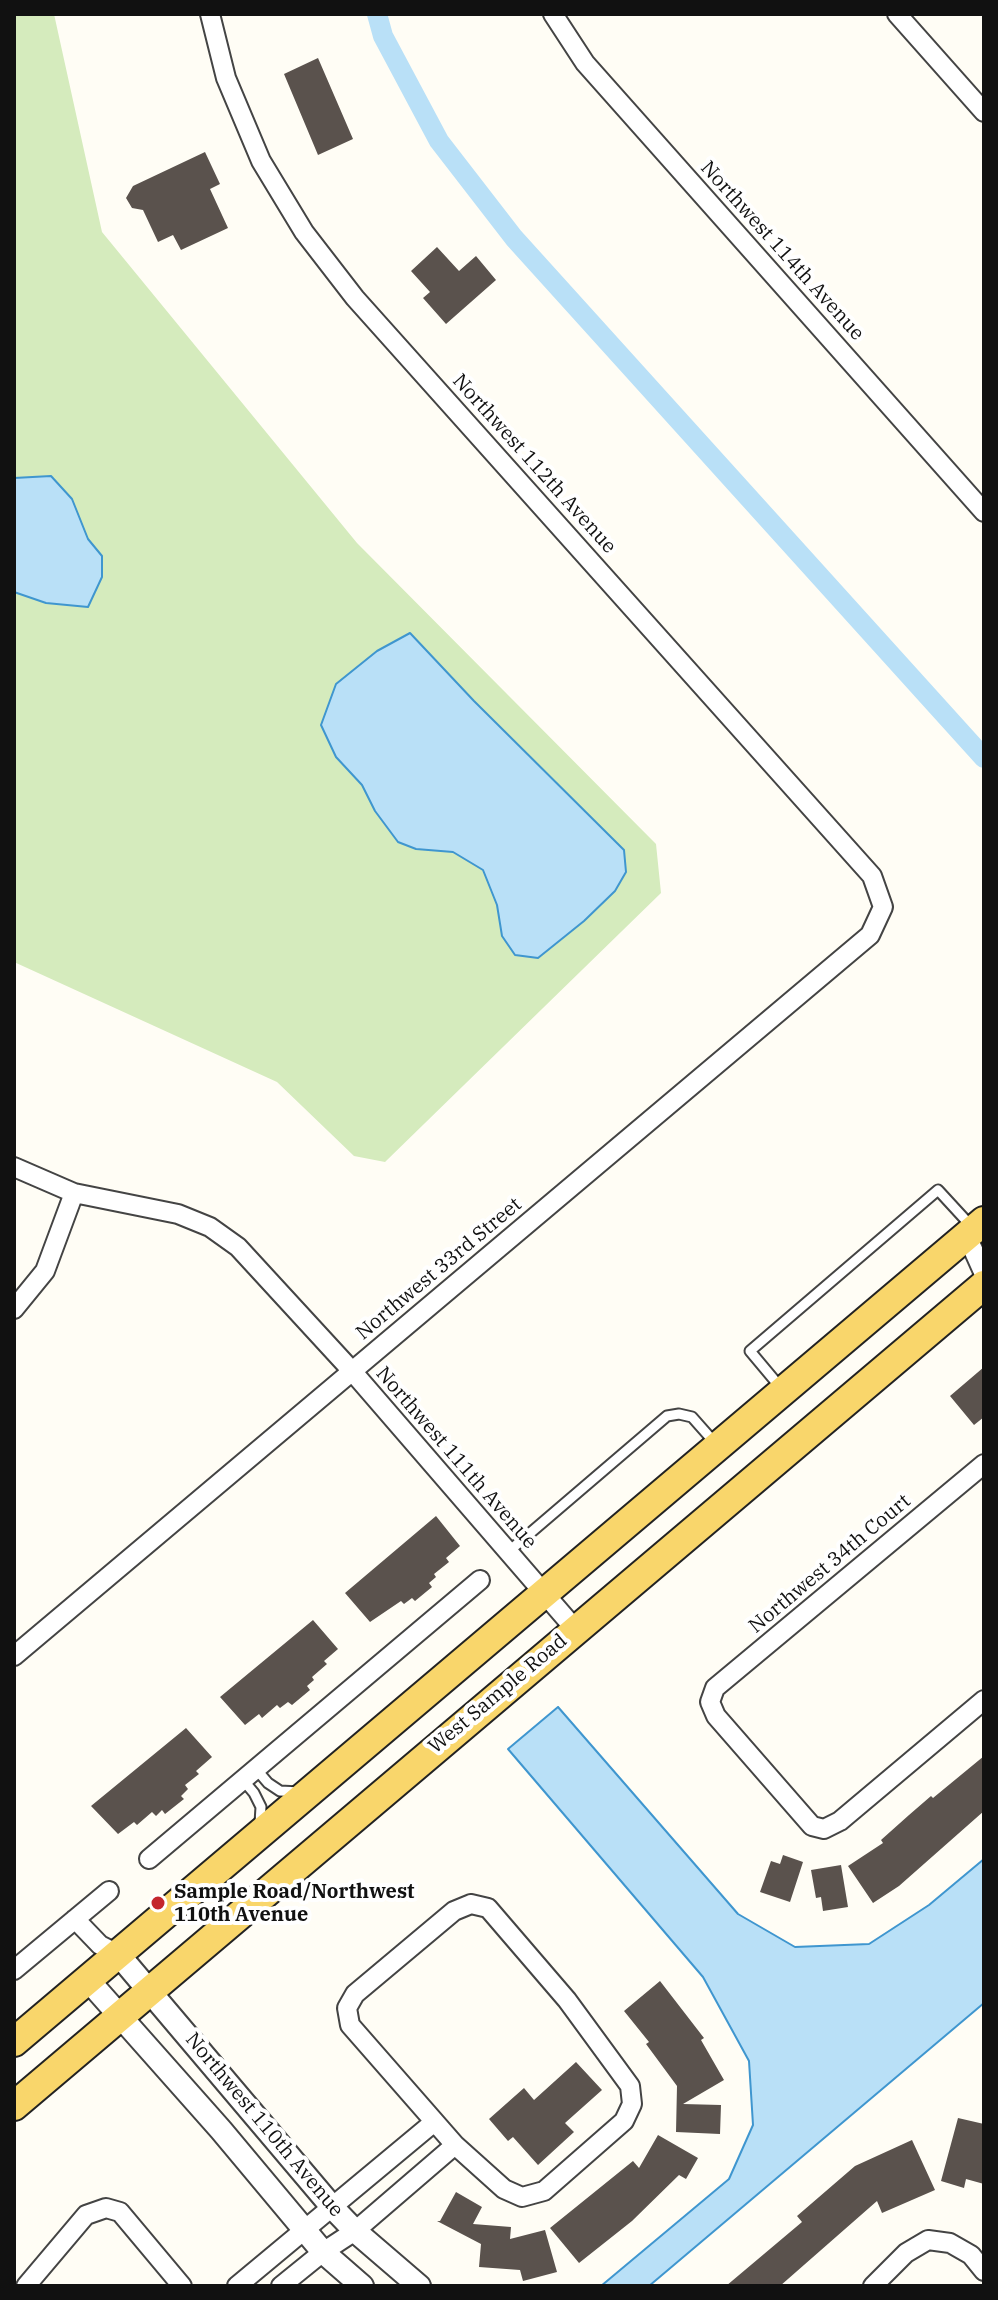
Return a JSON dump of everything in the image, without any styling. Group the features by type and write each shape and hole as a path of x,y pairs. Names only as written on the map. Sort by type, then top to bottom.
{"main road":[{"path":"14,2042 717,1446 977,1234"},
{"name":"West Sample Road","path":"14,2106 984,1285"}],"street":[{"name":"Northwest 112th Avenue","path":"210,14 226,78 261,161 304,232 355,298 872,876 883,907"},
{"name":"Northwest 114th Avenue","path":"553,14 585,63 984,512"},
{"path":"897,14 984,112"},
{"name":"Northwest 33rd Street","path":"14,1656 870,935 883,907"},
{"name":"Northwest 111th Avenue","path":"14,1167 74,1193 178,1214 210,1227 238,1247 352,1371 575,1629"},
{"path":"14,1309 45,1271 74,1193"},
{"path":"977,1234 984,1274"},
{"path":"978,1470 984,1490"},
{"name":"Northwest 34th Court","path":"978,1470 715,1688 710,1702 716,1716 812,1826 824,1829 840,1821 984,1700"},
{"path":"149,1859 480,1580"},
{"path":"14,1970 109,1891"},
{"path":"471,1904 488,1908 567,2000 630,2086 632,2104 624,2121 544,2191 522,2197 504,2189 433,2123 350,2025 347,2008 355,1994 454,1911 471,1904"},
{"path":"75,1919 100,1945 118,1954"},
{"name":"Northwest 110th Avenue","path":"118,1954 333,2208 419,2286"},
{"name":"Northwest 110th Avenue","path":"88,1980 323,2252 362,2286"},
{"path":"237,2286 433,2123"},
{"path":"281,2286 355,2231 455,2145"},
{"path":"26,2286 86,2215 106,2208 120,2212 182,2286"},
{"path":"873,2286 906,2253 928,2240 950,2243 971,2255 984,2271"}],"lane":[{"path":"783,1391 750,1351 938,1190 977,1234"},
{"path":"508,1552 667,1416 679,1414 692,1417 717,1446"},
{"path":"249,1774 280,1791 293,1793 311,1790"},
{"path":"249,1774 262,1817 254,1838"}],"green space":[{"path":"14,14 54,14 102,232 357,543 656,844 661,893 385,1162 354,1156 277,1082 14,962"}],"water":[{"path":"51,476 72,499 88,539 102,556 102,577 88,607 46,603 14,592 14,478"},
{"path":"410,633 624,850 626,872 615,891 538,958 515,955 502,936 497,905 483,870 453,852 416,849 398,842 375,811 362,785 336,757 321,725 336,684 377,651"},
{"path":"558,1707 738,1914 795,1947 869,1944 929,1905 984,1859 984,2003 649,2286 601,2286 729,2179 753,2125 749,2061 703,1977 508,1749"}],"building":[{"path":"318,58 353,139 318,155 284,74"},
{"path":"205,152 220,184 210,189 228,228 181,250 173,235 158,242 143,210 132,208 126,198 133,186"},
{"path":"437,247 459,271 476,256 496,280 446,324 423,298 430,292 411,271"},
{"path":"984,1367 984,1417 974,1425 950,1396"},
{"path":"436,1516 460,1546 446,1558 449,1562 434,1574 436,1577 429,1583 432,1587 415,1601 412,1598 404,1604 401,1601 370,1622 345,1593"},
{"path":"313,1620 338,1649 312,1677 314,1680 307,1686 310,1690 292,1705 288,1702 280,1708 277,1705 262,1718 259,1714 245,1725 220,1697"},
{"path":"186,1728 212,1757 196,1771 199,1774 185,1785 188,1789 181,1796 184,1799 165,1814 162,1810 156,1816 152,1812 137,1825 134,1822 118,1834 91,1806"},
{"path":"984,1756 984,1811 899,1886 873,1903 848,1866 883,1843 881,1840 931,1796 933,1798"},
{"path":"783,1855 803,1862 790,1902 760,1892 771,1861 780,1864"},
{"path":"841,1865 848,1907 823,1911 821,1897 816,1898 811,1870"},
{"path":"660,1981 704,2038 701,2040 724,2080 683,2104 721,2105 720,2134 676,2132 677,2086 646,2044 649,2042 624,2011"},
{"path":"576,2062 602,2090 565,2123 574,2132 538,2165 513,2137 508,2141 489,2119 524,2088 534,2100"},
{"path":"958,2118 984,2124 984,2184 966,2179 964,2188 941,2181"},
{"path":"658,2135 698,2158 686,2179 679,2175 632,2221 579,2263 550,2228 633,2161 639,2168"},
{"path":"912,2140 935,2190 882,2213 877,2201 780,2286 726,2286 802,2222 797,2216 855,2166"},
{"path":"456,2192 482,2207 473,2224 511,2227 510,2239 545,2230 557,2272 523,2281 520,2270 479,2267 481,2244 437,2221 440,2221"}],"waterway":[{"path":"377,14 383,36 439,141 514,238 984,758"}],"place":[{"name":"Sample Road/Northwest 110th Avenue","path":"158,1903"}]}
